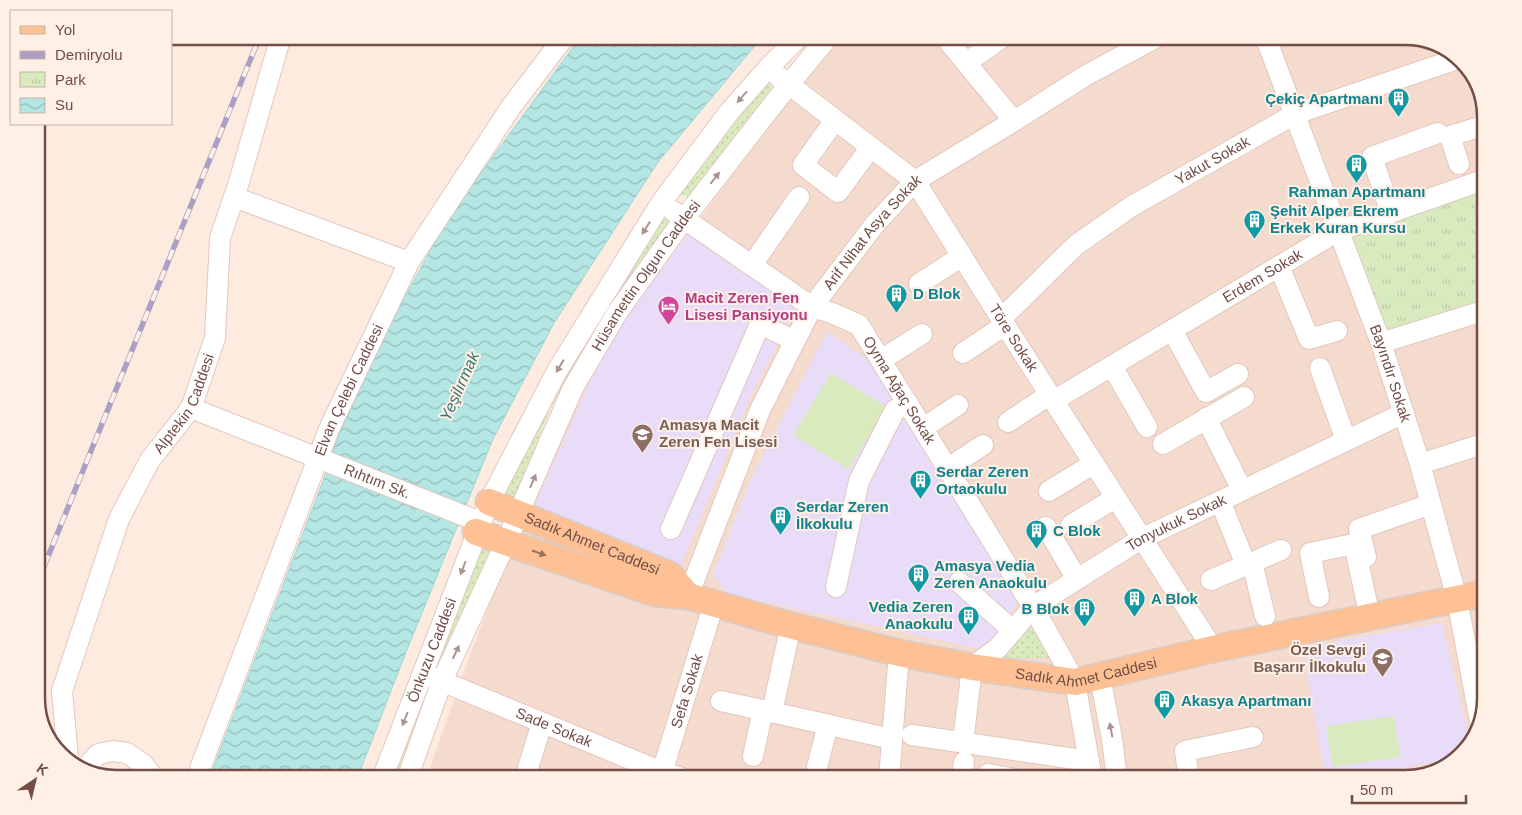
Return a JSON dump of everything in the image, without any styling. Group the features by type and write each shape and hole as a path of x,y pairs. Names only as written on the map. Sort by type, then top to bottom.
{"main road":[{"name":"Sadık Ahmet Caddesi","path":"482,519 519,514 670,575 688,596"},
{"name":"Sadık Ahmet Caddesi","path":"482,519 506,542 655,593 688,596 900,653 972,667 1088,680 1213,649 1267,625 1375,616 1477,595"}],"street":[{"name":"Alptekin Caddesi","path":"67,749 62,691 119,520 150,460 191,408 215,338 220,238 279,45"},
{"name":"Elvan Çelebi Caddesi","path":"199,770 329,429 409,262 511,107 558,45"},
{"name":"Hüsamettin Olgun Caddesi","path":"482,519 557,371 661,203 730,111 791,45"},
{"name":"Hüsamettin Olgun Caddesi","path":"506,542 573,388 617,313 684,219 822,45"},
{"path":"951,45 1014,121"},
{"path":"966,63 991,45"},
{"name":"Arif Nihat Asya Sokak","path":"688,596 760,410 812,307 875,224 915,181 1085,76 1142,45"},
{"name":"Bayındır Sokak","path":"1268,45 1381,343 1404,413 1457,599 1477,703"},
{"name":"Yakut Sokak","path":"963,354 1003,322 1076,245 1132,206 1295,114 1450,61"},
{"name":"Töre Sokak","path":"768,68 915,181 1093,464 1213,649"},
{"path":"835,120 803,165 838,192 871,147"},
{"path":"1459,164 1450,136 1477,128"},
{"path":"1391,213 1372,156 1438,134"},
{"name":"Erdem Sokak","path":"1008,422 1112,366 1338,231 1477,183"},
{"path":"234,197 409,262"},
{"path":"752,265 799,197"},
{"name":"Oyma Ağaç Sokak","path":"661,203 812,307 860,325 1033,607 1088,680"},
{"path":"919,284 962,256"},
{"path":"1279,266 1309,339 1337,331"},
{"path":"1381,343 1477,313"},
{"path":"670,529 760,324 795,341"},
{"path":"1172,330 1206,392 1238,374"},
{"path":"881,360 922,334"},
{"path":"1112,366 1147,427"},
{"path":"1316,372 1344,442"},
{"path":"1163,444 1244,397"},
{"path":"836,588 859,481 895,410 908,404"},
{"path":"923,428 958,405"},
{"name":"Rıhtım Sk.","path":"191,408 482,519"},
{"name":"Tonyukuk Sokak","path":"972,667 998,648 1033,607 1141,538 1404,413"},
{"path":"1206,418 1242,490"},
{"path":"948,468 982,445"},
{"path":"1420,464 1477,445"},
{"path":"1049,491 1093,464"},
{"path":"1071,525 1115,498"},
{"path":"1220,501 1249,564 1267,625"},
{"path":"1375,616 1359,529 1431,504"},
{"name":"Önkuzu Caddesi","path":"385,770 482,519"},
{"path":"1046,527 1077,579"},
{"name":"Önkuzu Caddesi","path":"410,770 442,681 506,542"},
{"path":"1319,597 1310,553 1354,544 1375,616"},
{"path":"1210,580 1280,550"},
{"path":"959,582 1013,630"},
{"name":"Sefa Sokak","path":"663,770 714,603"},
{"path":"753,756 768,711 791,625"},
{"path":"892,770 902,737 900,653"},
{"path":"963,761 972,667"},
{"name":"Sade Sokak","path":"423,673 650,770"},
{"path":"721,701 828,725 902,737 963,761 1091,770 1088,680"},
{"path":"1088,680 1112,739 1116,770"},
{"path":"528,768 542,723"},
{"path":"817,767 828,725"},
{"path":"1187,770 1185,750 1253,737"},
{"path":"89,764 98,754 113,751 127,753 144,764 149,770"}],"shaded area":[{"path":"830,45 1404,45 1423,47 1437,52 1459,70 1470,85 1477,113 1477,698 1476,712 1470,730 1452,752 1437,763 1423,768 1404,770 429,770 467,663 530,498 579,385 800,81"},
{"name":"Amasya Macit Zeren Fen Lisesi","path":"689,233 797,307 753,391 679,570 531,514 611,334"},
{"path":"827,332 883,369 1019,599 990,651 727,594 713,575 749,483"},
{"name":"Özel Sevgi Başarır İlkokulu","path":"1442,623 1468,733 1452,752 1439,762 1390,770 1324,770 1303,647"}],"green space":[{"path":"765,81 772,87 689,197 682,195 679,190"},
{"path":"1477,192 1477,306 1395,332 1386,329 1353,244 1360,231"},
{"path":"662,218 668,218 670,223 576,364 551,407 513,502 503,497 548,403"},
{"path":"831,373 887,407 848,469 793,435"},
{"path":"482,547 490,550 442,663 436,661"},
{"path":"1028,627 1031,627 1050,658 1003,658"},
{"path":"429,682 434,683 400,770 394,770"},
{"path":"1394,716 1400,757 1332,767 1326,726"}],"water":[{"name":"Yeşilırmak","path":"574,45 756,45 658,162 554,323 493,439 406,652 360,770 212,770 323,481 339,434 393,319 454,210"}],"railway":[{"path":"45,564 256,45"}],"place":[{"name":"Çekiç Apartmanı","path":"1399,118"},
{"name":"Rahman Apartmanı","path":"1357,183"},
{"name":"Şehit Alper Ekrem Erkek Kuran Kursu","path":"1254,239"},
{"name":"D Blok","path":"897,313"},
{"name":"Macit Zeren Fen Lisesi Pansiyonu","path":"669,326"},
{"name":"Amasya Macit Zeren Fen Lisesi","path":"643,453"},
{"name":"Serdar Zeren Ortaokulu","path":"920,500"},
{"name":"Serdar Zeren İlkokulu","path":"780,535"},
{"name":"C Blok","path":"1037,550"},
{"name":"Amasya Vedia Zeren Anaokulu","path":"918,594"},
{"name":"A Blok","path":"1135,618"},
{"name":"B Blok","path":"1085,628"},
{"name":"Vedia Zeren Anaokulu","path":"969,635"},
{"name":"Özel Sevgi Başarır İlkokulu","path":"1382,678"},
{"name":"Akasya Apartmanı","path":"1165,720"}]}
